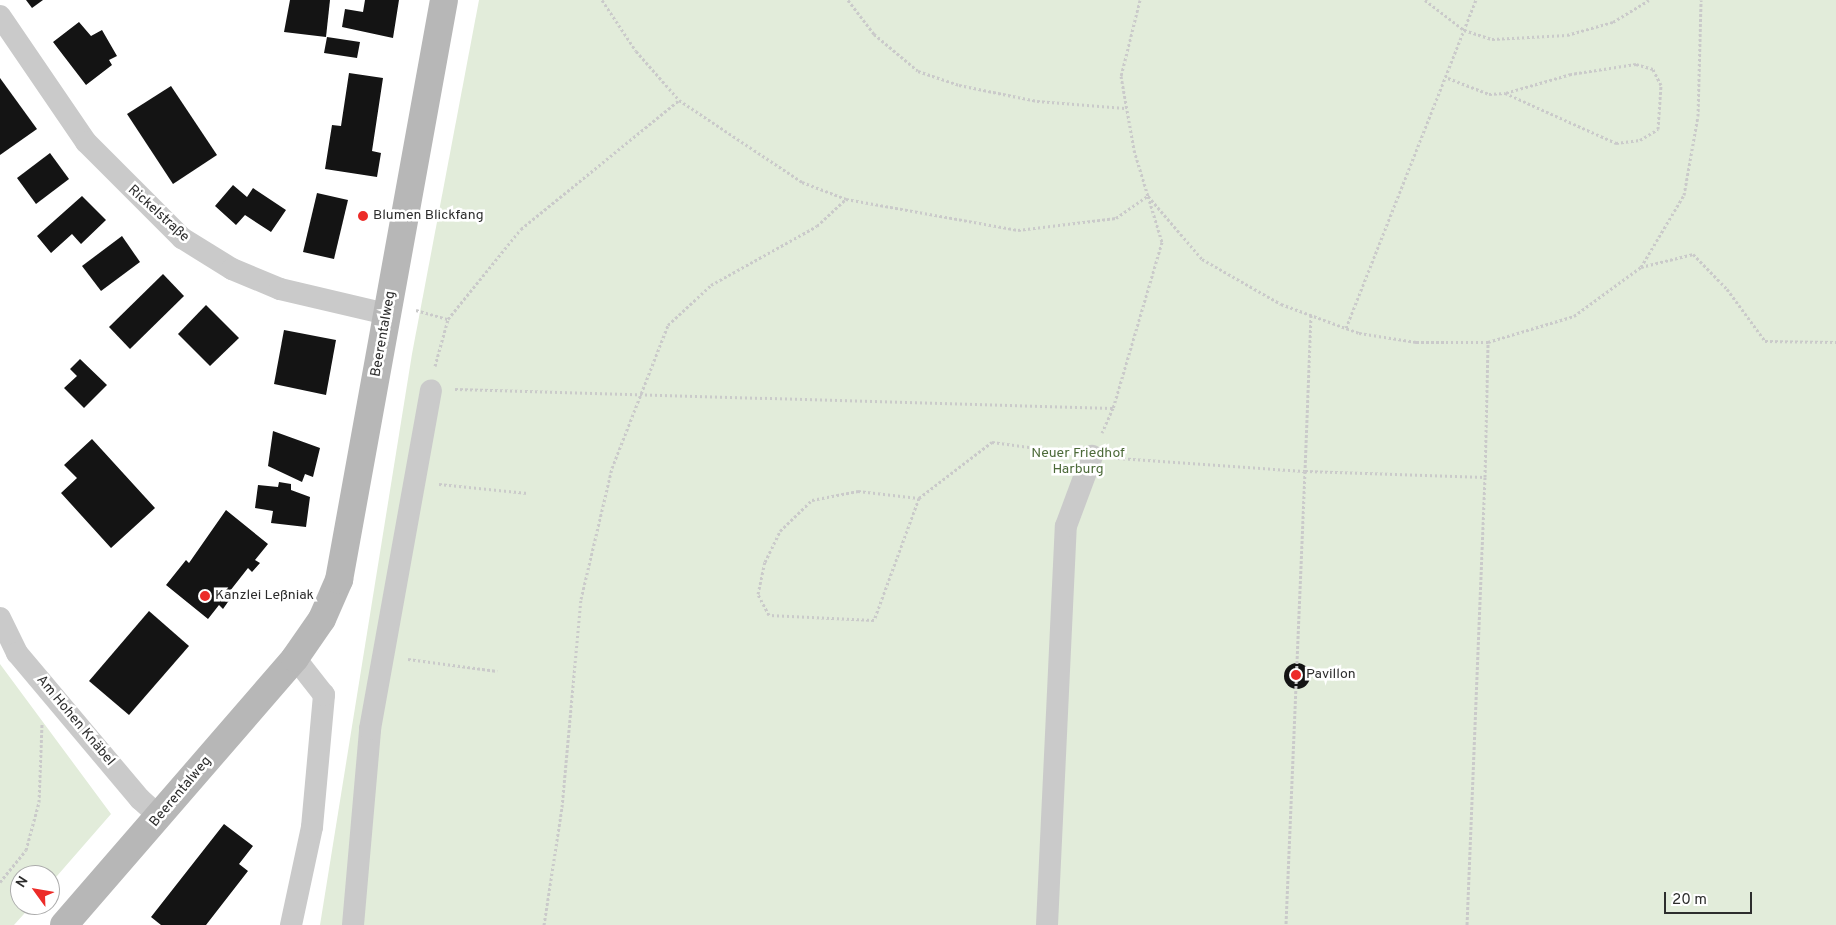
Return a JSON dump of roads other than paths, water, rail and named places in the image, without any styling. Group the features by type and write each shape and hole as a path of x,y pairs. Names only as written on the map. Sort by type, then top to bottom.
{"street":[{"name":"Beerentalweg","path":"64,925 160,817 295,658 322,619 339,580 444,0"},
{"name":"Rickelstraße","path":"0,16 86,142 182,238 232,269 280,289 387,314"},
{"path":"353,925 370,728 431,390"},
{"path":"1047,925 1066,526 1092,456"},
{"name":"Am Hohen Knäbel","path":"0,618 17,653 160,817"},
{"path":"291,925 312,827 324,695 295,658"}],"place":[{"name":"Blumen Blickfang","path":"363,216"},
{"name":"Kanzlei Leßniak","path":"205,596"},
{"name":"Pavillon","path":"1296,675"}],"park label":[{"name":"Neuer Friedhof Harburg","path":"1078,462"}]}
